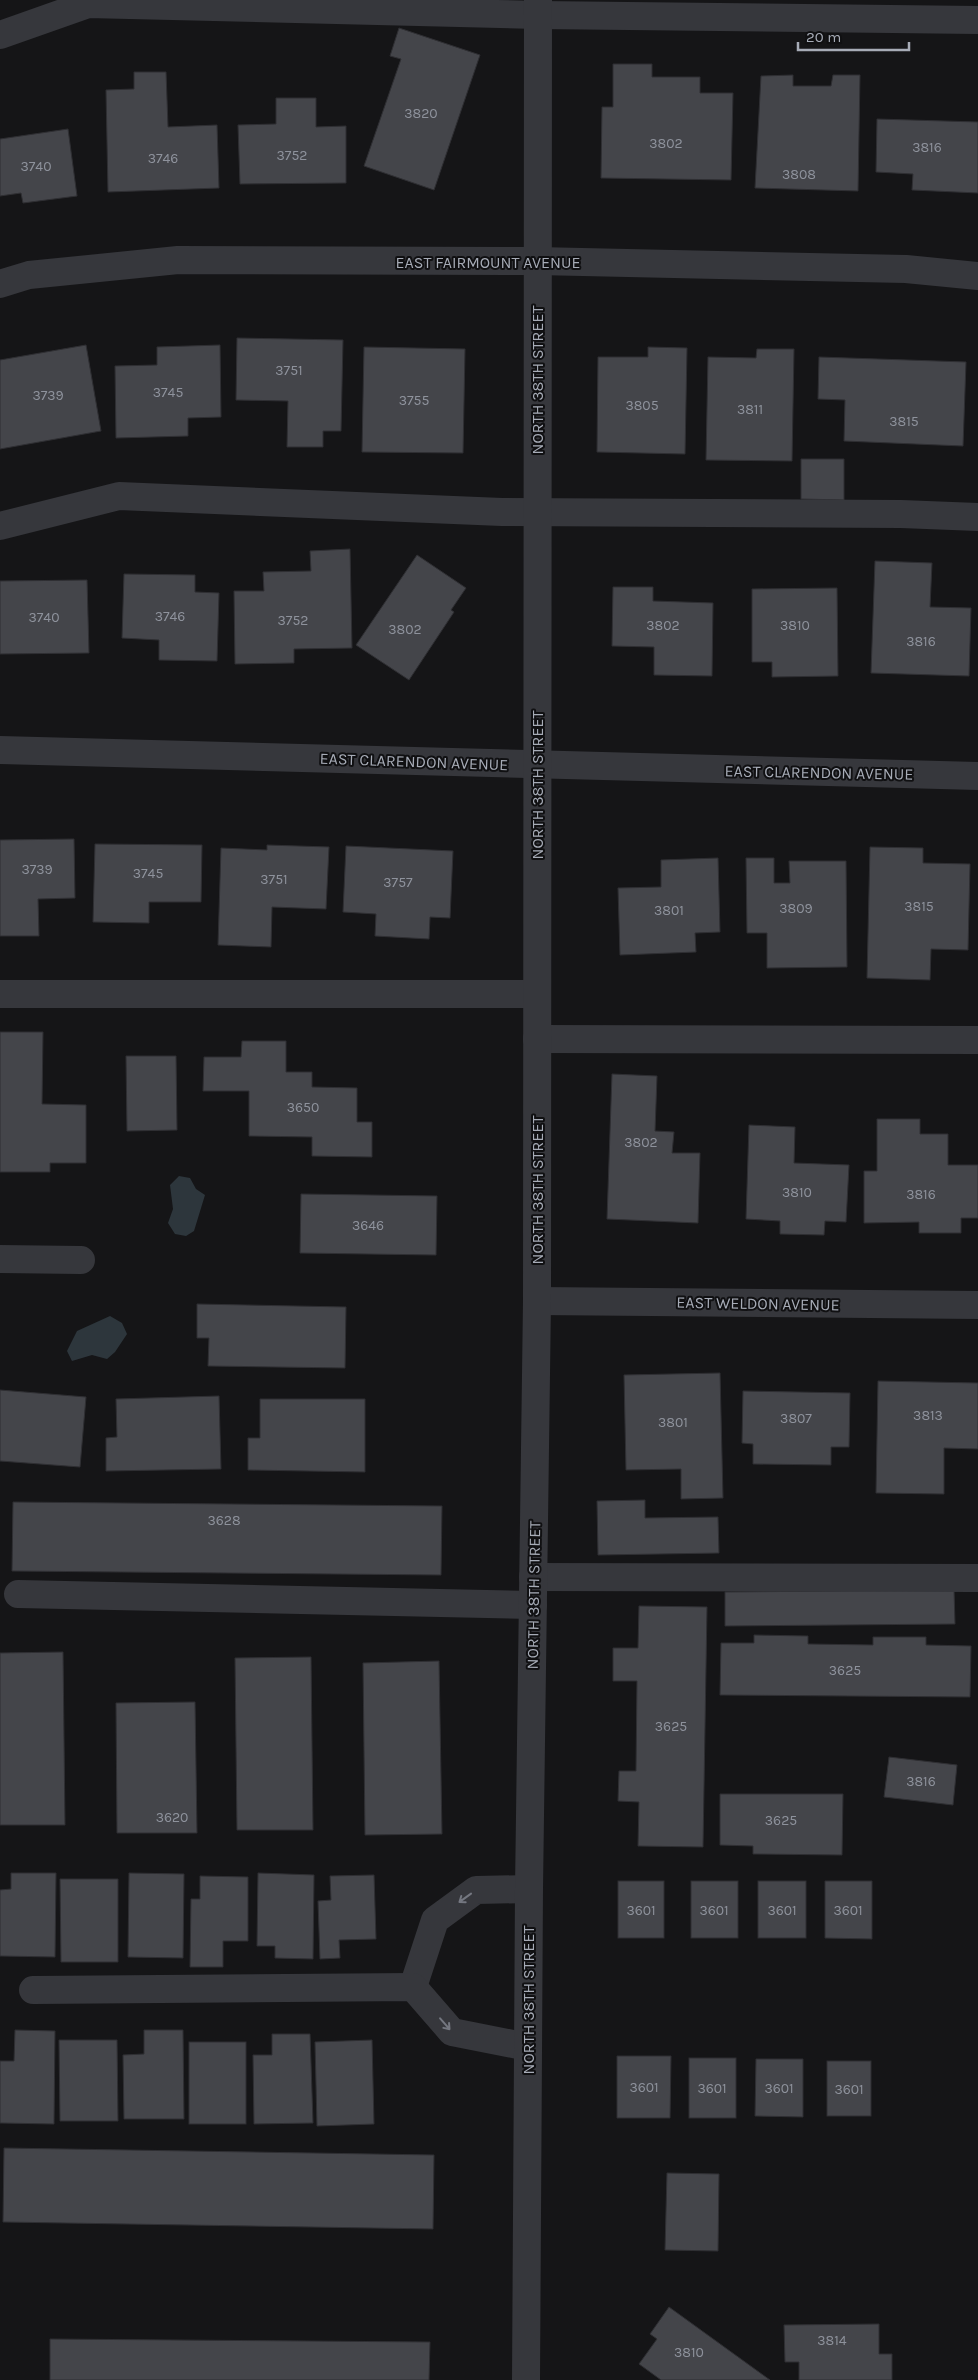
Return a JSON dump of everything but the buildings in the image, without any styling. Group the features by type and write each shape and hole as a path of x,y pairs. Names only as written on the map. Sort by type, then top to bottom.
{"street":[{"path":"0,35 88,4 538,7 978,20"},
{"name":"NORTH 38TH STREET","path":"526,2380 528,1889 537,1301 538,7"},
{"name":"EAST FAIRMOUNT AVENUE","path":"0,284 29,275 178,260 537,261 906,269 978,276"},
{"path":"0,526 119,496 537,512 901,514 978,517"},
{"name":"EAST CLARENDON AVENUE","path":"0,750 978,776"},
{"path":"0,994 537,994"},
{"path":"537,1039 978,1040"},
{"path":"0,1259 81,1260"},
{"name":"EAST WELDON AVENUE","path":"537,1301 978,1305"},
{"path":"533,1577 978,1578"},
{"path":"18,1594 533,1604"},
{"path":"413,1987 435,1920 476,1890 528,1889"},
{"path":"33,1990 413,1987 452,2032 528,2047"}],"shaded area":[{"path":"179,1176 190,1178 196,1189 205,1195 194,1231 186,1236 175,1234 168,1223 173,1209 170,1185"},
{"path":"110,1316 122,1323 127,1334 115,1352 107,1359 92,1355 72,1361 67,1351 77,1331"}]}
